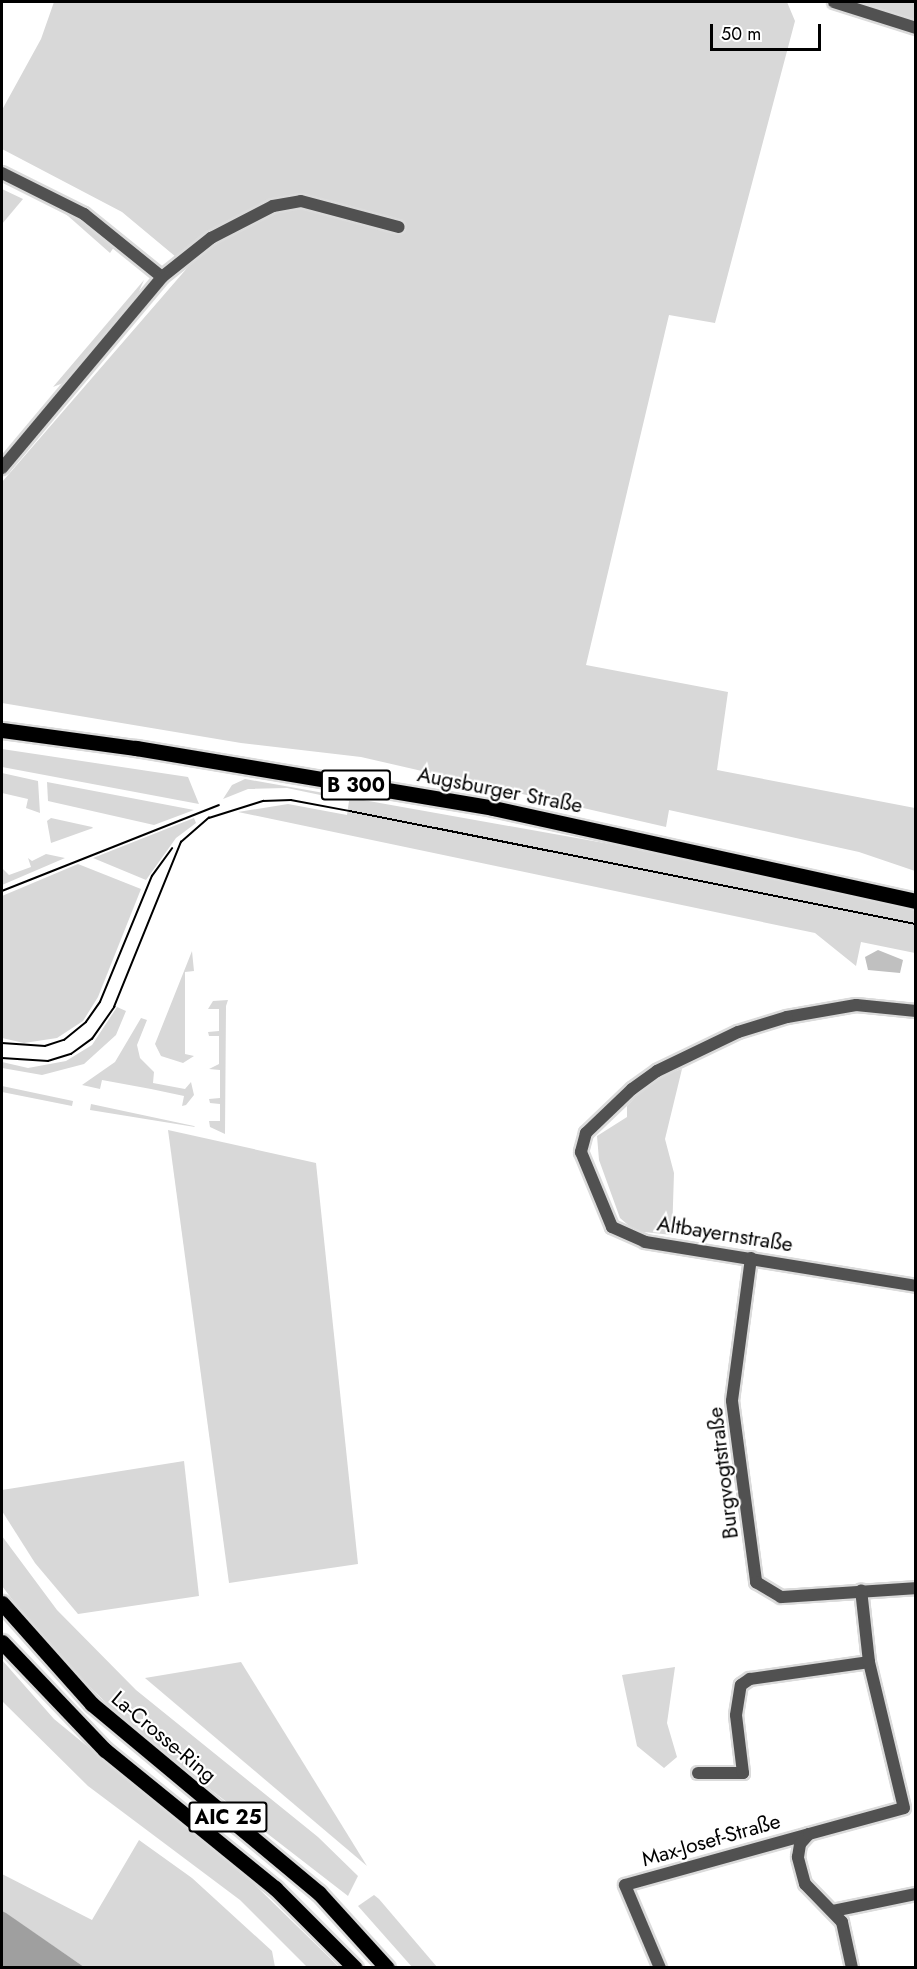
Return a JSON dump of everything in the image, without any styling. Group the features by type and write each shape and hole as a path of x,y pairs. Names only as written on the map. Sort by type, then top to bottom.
{"main road":[{"name":"Augsburger Straße","path":"2,730 136,748 493,808 915,901"},
{"name":"La-Crosse-Ring","path":"2,1604 92,1704 319,1893 387,1968"},
{"name":"AIC 25","path":"2,1642 105,1750 275,1888 355,1968"}],"street":[{"path":"834,2 915,28"},
{"path":"2,173 84,214 162,277"},
{"path":"2,468 162,277 211,238 273,206 301,201 399,227"},
{"name":"Altbayernstraße","path":"915,1011 856,1005 787,1017 738,1032 657,1071 632,1089 586,1133 581,1152 612,1227 645,1242 915,1286"},
{"name":"Burgvogtstraße","path":"752,1258 732,1401 756,1582 781,1597 861,1590"},
{"path":"861,1590 915,1588"},
{"name":"Max-Josef-Straße","path":"660,1968 625,1885 785,1837 809,1834 904,1808 869,1662 861,1590"},
{"path":"698,1773 743,1773 736,1715 741,1685 750,1679 869,1662"},
{"name":"Max-Josef-Straße","path":"809,1834 800,1844 798,1857 805,1884 842,1922 852,1968"},
{"path":"833,1911 915,1894"}],"shaded area":[{"path":"54,2 787,2 795,21 715,323 669,315 586,665 728,692 717,770 915,808 915,871 859,852 669,810 666,827 361,757 241,743 2,703 2,482 188,267 122,212 2,149 2,110 41,39"},
{"path":"848,2 915,2 915,22"},
{"path":"2,189 23,199 2,224"},
{"path":"59,208 116,244 110,253"},
{"path":"144,280 136,298 63,383 53,387"},
{"path":"2,749 188,777 199,804 2,767"},
{"path":"2,773 38,781 40,813 26,808 28,799 2,793"},
{"path":"245,779 610,844 915,910 915,953 861,942 856,966 815,933 238,812 288,804 347,815 349,801 287,788 248,789 223,799 232,785"},
{"path":"47,782 194,810 154,825 48,801"},
{"path":"51,818 93,828 51,843 47,821"},
{"path":"194,818 196,823 176,838 146,880 93,858"},
{"path":"46,854 65,858 2,885 2,868 9,875 31,867 28,858 32,861"},
{"path":"78,864 141,889 98,997 83,1021 57,1038 24,1043 2,1038 2,896"},
{"path":"192,951 194,971 185,972 185,1054 194,1056 183,1063 161,1056 155,1044"},
{"path":"228,1000 226,1006 225,1134 210,1127 209,1121 220,1121 220,1104 210,1103 209,1099 220,1098 220,1070 209,1069 219,1064 219,1036 209,1036 208,1032 219,1031 219,1009 208,1009 213,1001"},
{"path":"117,1007 126,1011 116,1035 84,1064 42,1075 2,1068 2,1062 28,1068 66,1061 92,1045"},
{"path":"141,1018 147,1020 137,1045 140,1058 154,1072 153,1083 185,1089 191,1082 194,1095 186,1105 182,1106 184,1096 151,1089 102,1080 100,1089 82,1085 115,1062"},
{"path":"682,1069 665,1139 674,1173 672,1235 635,1231 620,1218 599,1160 597,1136 627,1117 627,1106 652,1079"},
{"path":"2,1086 73,1101 72,1106 2,1092"},
{"path":"91,1104 194,1126 195,1127 90,1110"},
{"path":"168,1130 316,1163 358,1564 229,1583"},
{"path":"184,1461 199,1596 78,1614 35,1563 2,1511 2,1490"},
{"path":"2,1536 57,1610 136,1690 318,1837 358,1876 348,1896 135,1731 48,1646 2,1586"},
{"path":"2,1660 54,1719 249,1879 339,1967 307,1967 240,1900 88,1786 2,1701"},
{"path":"241,1662 367,1866 145,1678"},
{"path":"675,1667 667,1723 677,1757 664,1768 637,1746 622,1675"},
{"path":"139,1840 192,1878 272,1951 275,1967 84,1967 2,1911 2,1874 92,1920"},
{"path":"374,1895 437,1967 412,1967 358,1906"},
{"path":"2,1911 6,1913 84,1967 2,1967"}],"building":[{"path":"878,950 903,960 900,973 868,970 865,957"}],"tram line":[{"path":"2,1058 48,1061 71,1054 92,1039 114,1007 181,842 209,818 263,801 291,800 350,811 916,924"},
{"path":"2,891 219,805"},
{"path":"2,1043 45,1046 64,1040 86,1022 100,1002 152,876 172,848"}]}
